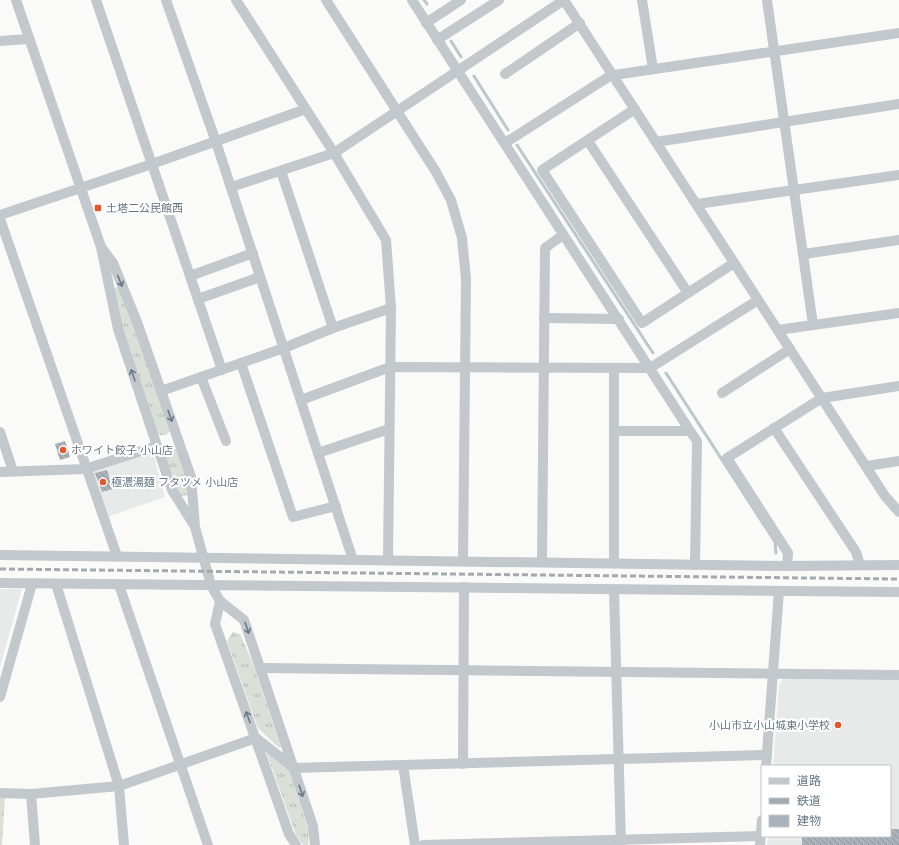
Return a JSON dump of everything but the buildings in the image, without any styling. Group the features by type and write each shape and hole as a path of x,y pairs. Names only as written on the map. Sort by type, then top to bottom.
{"street":[{"path":"16,0 28,39 101,247 118,329 157,446 172,490 195,527"},
{"path":"96,0 222,370"},
{"path":"166,0 216,142 353,560"},
{"path":"236,0 334,153 386,240 391,308 388,560"},
{"path":"326,0 436,172 451,200 462,238 466,279 464,561"},
{"path":"412,0 697,442 696,565"},
{"path":"426,23 461,0"},
{"path":"437,40 498,0"},
{"path":"231,187 334,153 564,0 885,496 899,512"},
{"path":"642,0 653,69"},
{"path":"767,0 783,122 804,254 813,325"},
{"path":"505,74 580,23"},
{"path":"505,143 613,74 899,33"},
{"path":"0,41 28,39"},
{"path":"656,142 899,104"},
{"path":"0,215 216,142 306,109"},
{"path":"635,109 542,170 642,323 734,263"},
{"path":"588,141 688,293"},
{"path":"281,170 333,328"},
{"path":"696,204 899,175"},
{"path":"0,219 85,469 117,556"},
{"path":"542,562 544,248 563,235"},
{"path":"804,254 899,240"},
{"path":"101,247 113,262 137,322 191,477 195,527 202,557 212,585 220,601 244,620 294,768 312,826 315,845"},
{"path":"190,276 253,253"},
{"path":"198,299 260,277"},
{"path":"301,400 390,367 650,368 758,300"},
{"path":"161,391 241,364 333,328 391,308"},
{"path":"778,330 899,313"},
{"path":"544,318 619,320"},
{"path":"722,393 790,349"},
{"path":"241,364 293,517 336,506"},
{"path":"614,368 614,563"},
{"path":"201,377 226,441"},
{"path":"787,566 788,553 727,458 822,398 899,386"},
{"path":"774,428 856,552 860,565"},
{"path":"318,453 389,429"},
{"path":"615,431 690,431"},
{"path":"0,432 13,471"},
{"path":"0,472 85,469 157,446"},
{"path":"867,466 899,461"},
{"path":"0,554 696,565 899,565"},
{"path":"0,583 899,592"},
{"path":"0,697 32,584"},
{"path":"56,584 119,786 124,845"},
{"path":"119,584 208,845"},
{"path":"463,764 464,587"},
{"path":"614,590 615,672 621,843"},
{"path":"766,765 779,591"},
{"path":"220,601 215,624 289,834 296,845"},
{"path":"260,668 899,675"},
{"path":"0,793 31,794 119,786 256,738"},
{"path":"256,738 294,768 767,755"},
{"path":"402,765 415,845"},
{"path":"31,794 36,845"},
{"path":"423,845 760,841 761,830"}],"shaded area":[{"path":"147,451 154,457 165,497 107,517 92,471"},
{"path":"0,589 22,589 0,667"},
{"name":"小山市立小山城東小学校","path":"784,678 899,679 899,845 767,845 768,837 891,837 891,765 773,765 779,684"}],"green space":[{"path":"119,287 172,429 166,435 159,435 156,431 120,325 111,289"},
{"path":"179,448 188,477 189,495 181,496 174,488 163,453"},
{"path":"233,632 240,634 252,661 281,747 279,748 258,728 227,641"},
{"path":"265,749 289,770 309,831 308,845 303,845 296,835"},
{"path":"0,795 5,796 2,845 0,845"}],"waterway":[{"path":"424,0 427,4"},
{"path":"451,41 461,57"},
{"path":"474,76 508,130"},
{"path":"517,145 653,353"},
{"path":"666,373 775,542 776,553"}],"railway":[{"path":"0,569 899,579"}],"place":[{"name":"土塔二公民館西","path":"98,208"},
{"name":"ホワイト餃子 小山店","path":"63,450"},
{"name":"極濃湯麺 フタツメ 小山店","path":"103,482"},
{"name":"小山市立小山城東小学校","path":"838,725"}]}
